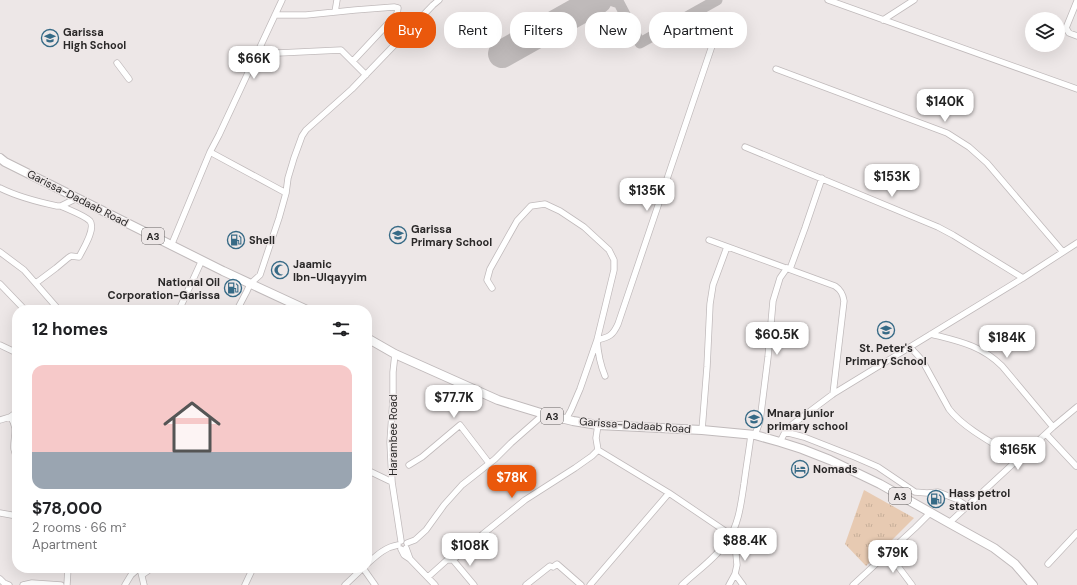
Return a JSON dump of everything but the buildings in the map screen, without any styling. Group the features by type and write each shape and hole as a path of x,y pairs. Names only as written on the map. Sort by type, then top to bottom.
{"highway":[{"name":"Garissa-Dadaab Road","path":"0,158 5,162 171,246 202,260 223,272 296,305"},
{"name":"Garissa-Dadaab Road","path":"372,341 395,354 498,400 544,414 598,425 702,430 753,435"},
{"name":"A3","path":"753,435 802,449 880,484 994,548 1015,564 1033,585"}],"street":[{"path":"171,246 210,152 220,135 282,0"},
{"path":"335,12 337,0"},
{"path":"240,305 250,284 260,275 280,218 288,178 302,136 306,130 352,89 439,0"},
{"path":"828,0 1077,89"},
{"path":"883,20 914,0"},
{"path":"1077,1 1066,28 1070,33 1077,36"},
{"path":"275,15 306,15 394,7 398,8 397,14 353,61"},
{"path":"597,340 607,338 614,333 618,324 712,48"},
{"path":"257,54 341,50 366,75"},
{"path":"117,63 129,79"},
{"path":"776,69 947,133 969,147 987,163 1063,252"},
{"path":"746,147 938,227 1023,278"},
{"path":"210,152 286,192"},
{"path":"682,585 728,541 737,521 753,435 760,421 773,301 780,278 788,269 805,228 822,178"},
{"path":"0,188 34,201 61,206 84,217 89,221 92,228 87,242 79,256 71,256 36,283"},
{"path":"61,206 77,198"},
{"path":"492,288 487,280 490,269 517,221 531,206 545,204 560,211 584,227 610,250 614,260 614,270 597,340 580,389 566,419"},
{"path":"709,240 835,286 841,290 844,301 833,394"},
{"path":"780,442 785,432 793,424 833,394 1023,278 1077,243"},
{"path":"702,430 710,304 713,286 727,247"},
{"path":"0,252 24,270 55,305"},
{"path":"181,305 202,260"},
{"path":"0,284 20,305"},
{"path":"931,334 956,340 980,349 994,358 1041,412 1052,427"},
{"path":"597,340 601,368 605,376"},
{"path":"0,346 12,351"},
{"path":"910,347 922,360 953,416 978,434 1019,459"},
{"name":"Harambee Road","path":"395,354 390,442 392,482 403,545 410,560 435,585"},
{"path":"948,523 1052,427 1077,407"},
{"path":"372,559 388,548 403,545 414,540 426,530 444,505 462,485 495,459 544,414"},
{"path":"0,420 10,417"},
{"path":"409,465 422,457 460,425 489,463"},
{"path":"598,425 596,438 598,450 669,493 731,535 737,565 735,574 728,585"},
{"path":"785,432 804,437 878,467 915,492 938,492 956,499 967,506"},
{"path":"1046,434 1076,466"},
{"path":"428,577 447,560 453,560 525,500 575,468 598,450"},
{"path":"372,472 392,482"},
{"path":"590,585 669,493"},
{"path":"855,583 915,528 930,512"},
{"path":"0,513 12,515"},
{"path":"1048,564 1077,533"},
{"path":"888,553 912,585"},
{"path":"453,560 474,585"},
{"path":"526,585 550,566 553,567 557,564 581,585"},
{"path":"67,585 68,573"},
{"path":"125,585 133,573"},
{"path":"144,585 142,575 145,573"},
{"path":"245,585 251,573"},
{"path":"345,585 358,573"},
{"path":"367,573 375,585"},
{"path":"735,574 743,585"},
{"path":"0,579 9,585"},
{"path":"22,585 32,583 61,585"}],"green space":[{"path":"864,490 914,518 866,566 845,544"}],"taxiway":[{"path":"610,0 619,3 640,43 717,0"}],"runway":[{"path":"502,54 598,0"}],"place":[{"name":"Garissa High School","path":"50,38"},
{"name":"Garissa Primary School","path":"398,235"},
{"name":"Shell","path":"236,240"},
{"name":"Jaamic Ibn-Ulqayyim","path":"280,270"},
{"name":"National Oil Corporation-Garissa","path":"233,288"},
{"name":"St. Peter's Primary School","path":"886,330"},
{"name":"Mnara junior primary school","path":"754,419"},
{"name":"Nomads","path":"800,469"},
{"name":"Hass petrol station","path":"936,499"}]}
